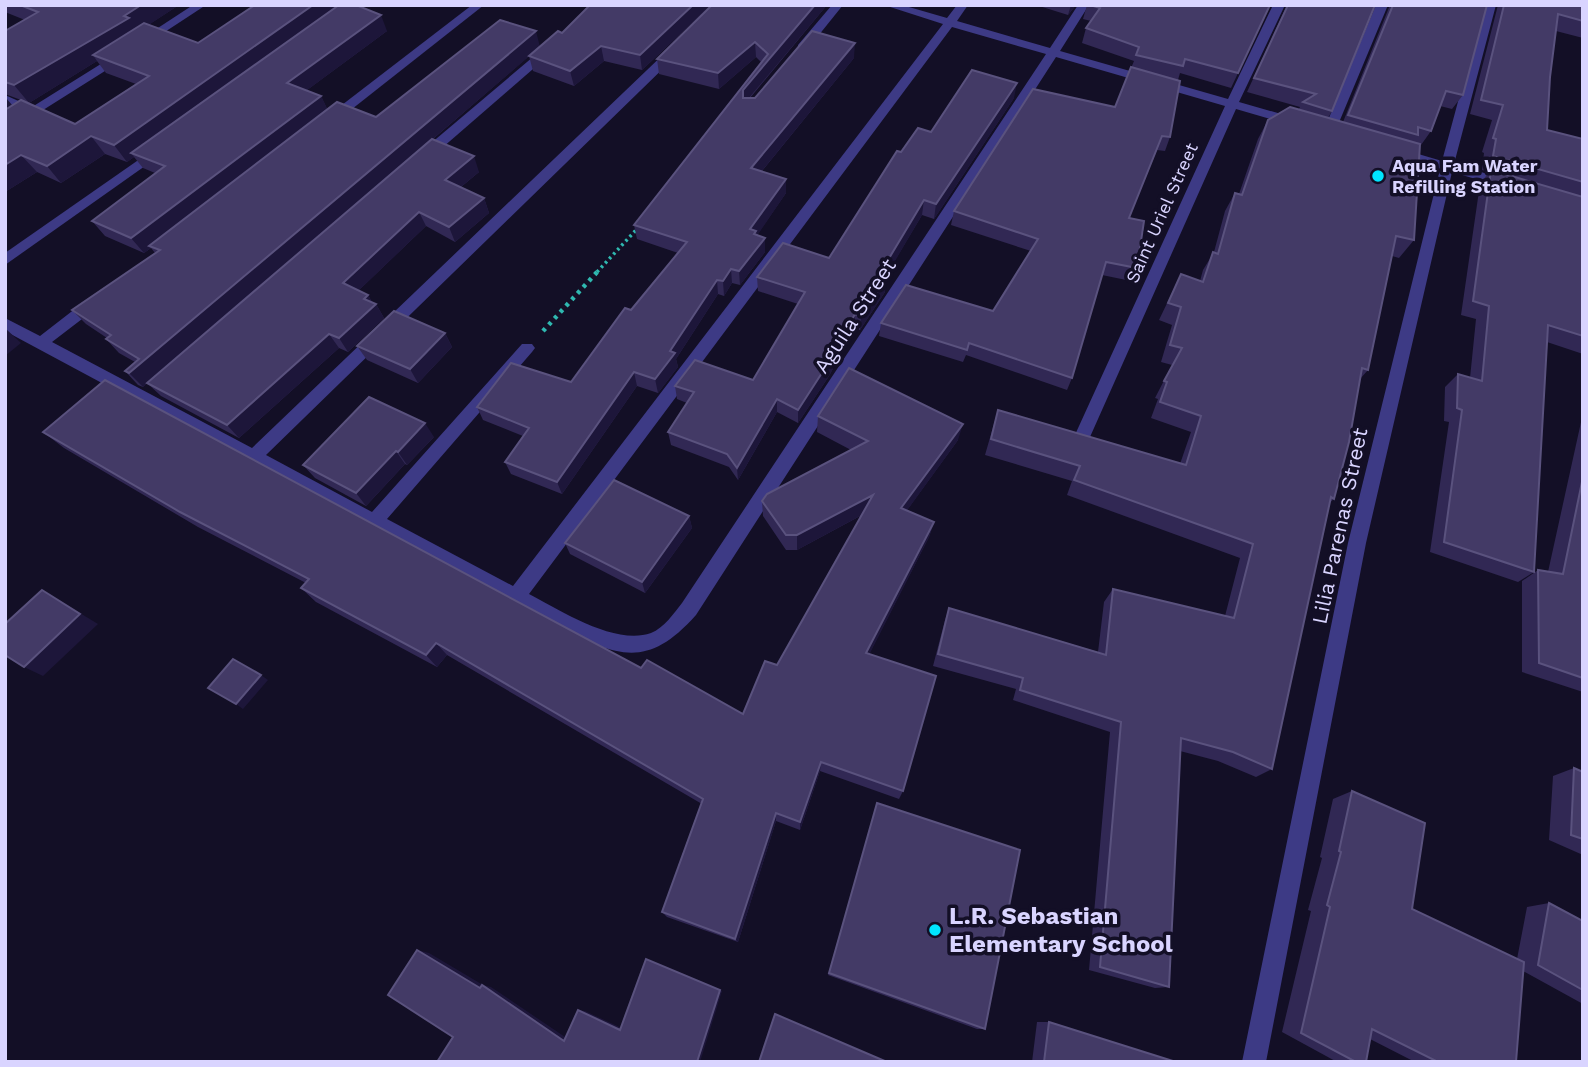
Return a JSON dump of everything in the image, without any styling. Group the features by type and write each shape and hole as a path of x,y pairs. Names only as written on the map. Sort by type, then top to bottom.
{"street":[{"path":"315,132 479,5"},
{"path":"794,57 838,5"},
{"path":"889,5 1335,133 1382,5"},
{"path":"5,324 149,394 253,457 516,597 963,5"},
{"name":"Aguila Street","path":"516,597 600,638 629,645 653,641 674,626 689,609 1084,5"},
{"name":"Saint Uriel Street","path":"1082,437 1231,104 1279,5"},
{"name":"Lilia Parenas Street","path":"1254,1062 1357,543 1447,166 1490,5"},
{"path":"5,130 200,6"},
{"path":"414,166 559,41"},
{"path":"253,457 681,44"},
{"path":"5,99 33,112"},
{"path":"5,260 171,141"},
{"path":"1381,147 1521,188"},
{"path":"41,343 107,292"},
{"path":"374,522 527,348"}],"path":[{"path":"527,348 638,228"}],"building":[{"path":"20,5 141,5 124,16 129,18 14,85 5,82 5,31 38,12"},
{"path":"255,5 313,5 114,145 91,136 47,166 21,155 5,165 5,110 21,100 75,124 149,76 93,55 144,23 198,43"},
{"path":"339,5 356,5 381,15 287,83 321,96 131,238 92,221 165,166 131,153"},
{"path":"590,5 693,5 640,55 601,46 570,71 529,56 558,31 562,33"},
{"path":"712,5 815,5 743,90 743,98 755,98 812,31 855,43 751,168 786,179 750,229 756,231 754,234 765,238 739,271 731,269 723,281 717,280 670,351 675,353 655,379 634,372 557,482 505,462 529,428 477,407 511,363 571,382 625,308 631,310 687,242 634,225 768,54 755,42 718,73 657,59"},
{"path":"1090,5 1270,5 1238,73 1185,59 1183,66 1136,55 1139,47 1086,28 1100,8"},
{"path":"1288,5 1375,5 1332,111 1303,102 1316,94 1254,78"},
{"path":"1393,5 1487,5 1463,95 1446,91 1431,131 1418,127 1418,135 1348,115"},
{"path":"1504,5 1583,5 1583,21 1558,14 1547,130 1583,139 1583,182 1493,156 1496,139 1493,138 1503,105 1481,100"},
{"path":"500,20 536,31 129,373 125,371 139,359 106,339 111,335 72,310 160,250 149,246 337,102 376,117"},
{"path":"1131,67 1180,81 1170,137 1162,136 1129,218 1144,221 1137,268 1106,262 1072,378 969,343 967,350 881,323 906,285 993,311 1038,239 954,211 1033,89 1115,107"},
{"path":"972,70 1017,83 936,204 924,200 879,275 887,278 861,316 855,314 829,362 798,410 777,399 737,468 727,454 668,432 694,392 675,386 695,360 753,380 805,292 757,277 783,243 829,258 897,151 901,152 918,128 931,132"},
{"path":"1290,107 1420,144 1414,240 1396,236 1368,370 1362,368 1349,442 1334,499 1331,497 1272,769 1233,752 1181,738 1169,987 1100,967 1121,722 1020,690 1023,678 938,654 949,608 1106,655 1113,589 1234,618 1253,544 1074,480 1080,466 991,439 998,410 1186,465 1201,416 1160,402 1167,382 1164,381 1182,348 1170,345 1181,307 1168,303 1181,274 1203,282 1213,252 1218,254 1235,193 1242,195 1268,120"},
{"path":"432,139 474,156 445,180 484,198 449,227 419,212 343,283 368,295 364,299 376,304 339,338 329,334 227,425 147,383"},
{"path":"1491,170 1583,197 1583,336 1548,325 1534,572 1444,542 1462,410 1457,408 1458,374 1482,381 1489,306 1473,301"},
{"path":"394,311 445,333 410,369 357,346"},
{"path":"849,368 963,424 901,508 934,522 866,653 936,676 903,791 821,762 800,822 776,813 735,939 662,912 703,799 436,643 426,655 301,588 309,579 180,512 43,432 105,380 641,668 647,660 743,714 765,661 777,665 873,495 797,535 786,535 762,501 767,494 868,441 818,416"},
{"path":"369,397 425,423 356,493 303,465"},
{"path":"1583,477 1583,678 1539,663 1538,570 1563,574"},
{"path":"614,480 689,516 642,582 565,543"},
{"path":"42,590 80,614 24,667 5,655 5,624"},
{"path":"233,659 261,675 236,704 208,688"},
{"path":"1574,768 1583,772 1583,839 1571,835"},
{"path":"1352,791 1425,823 1412,909 1524,962 1516,1062 1438,1062 1372,1029 1366,1062 1356,1062 1301,1033 1330,907 1327,905 1341,852 1339,851"},
{"path":"877,803 1020,850 985,1029 829,973"},
{"path":"1549,903 1583,921 1583,990 1538,965"},
{"path":"417,950 480,988 482,985 564,1041 578,1010 620,1030 646,959 720,990 697,1062 437,1062 453,1037 388,995"},
{"path":"775,1014 887,1062 759,1062"},
{"path":"1049,1022 1176,1062 1044,1062"}],"place":[{"name":"Aqua Fam Water Refilling Station","path":"1378,176"},
{"name":"L.R. Sebastian Elementary School","path":"935,930"}]}
